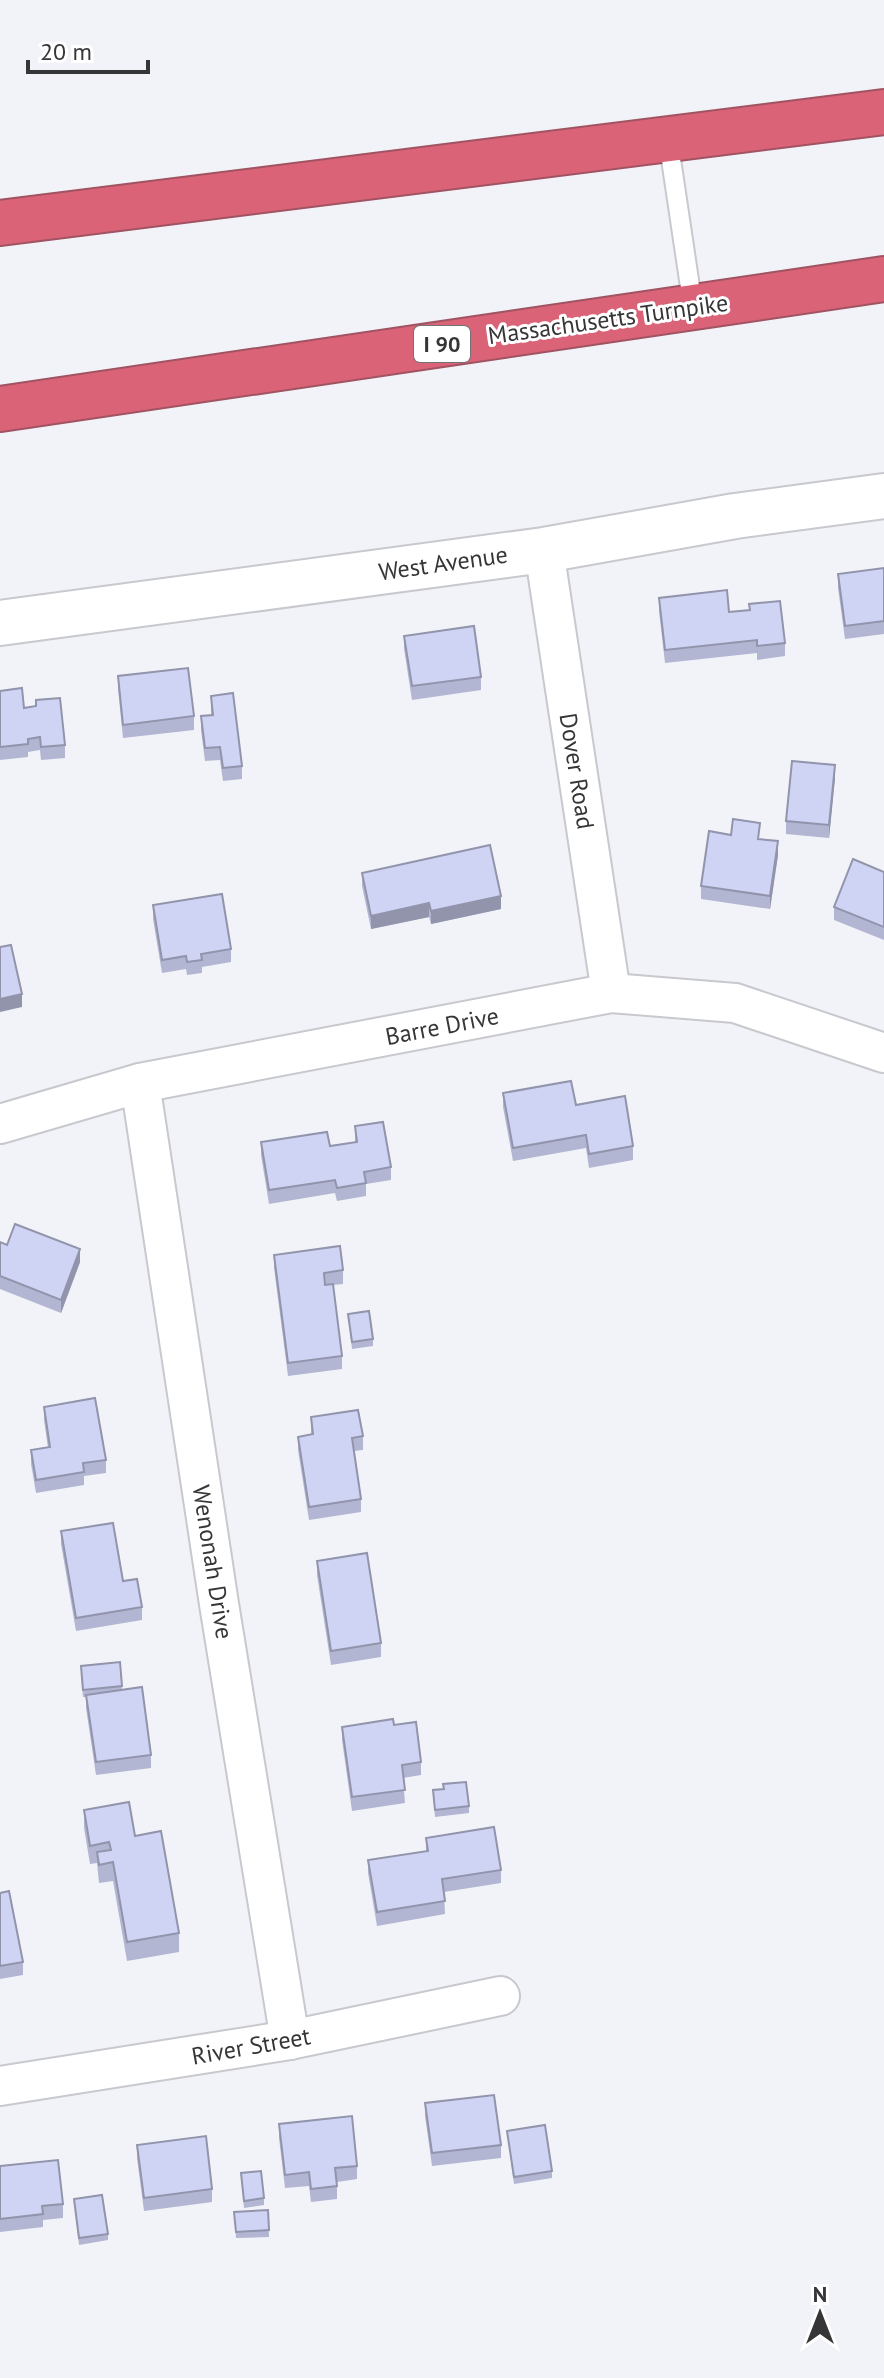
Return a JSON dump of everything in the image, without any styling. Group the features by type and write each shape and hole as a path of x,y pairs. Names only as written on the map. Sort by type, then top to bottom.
{"highway":[{"path":"0,223 884,112"},
{"name":"Massachusetts Turnpike","path":"0,409 884,279"}],"main road":[{"name":"West Avenue","path":"0,623 544,550 735,516 884,496"}],"street":[{"name":"Dover Road","path":"544,550 611,993"},
{"name":"Barre Drive","path":"0,1124 140,1083 611,993 735,1003 884,1053"},
{"name":"Wenonah Drive","path":"140,1083 219,1604 290,2040"},
{"name":"River Street","path":"0,2086 290,2040 500,1996"}],"lane":[{"path":"668,139 693,307"}],"building":[{"path":"884,568 884,621 845,626 838,574"},
{"path":"727,590 729,612 750,610 749,604 780,601 785,643 757,646 757,640 665,650 659,598"},
{"path":"474,626 481,677 412,686 404,636"},
{"path":"188,668 194,716 123,725 118,676"},
{"path":"22,688 24,708 36,706 36,700 60,698 65,745 41,747 40,737 28,739 28,744 0,747 0,691"},
{"path":"233,693 242,766 223,768 220,747 205,748 201,716 213,715 211,696"},
{"path":"792,761 835,765 829,825 786,821"},
{"path":"733,819 760,823 758,839 778,841 770,896 701,886 709,831 731,835"},
{"path":"490,845 501,896 431,911 429,903 371,916 362,873"},
{"path":"853,859 884,872 884,927 834,907"},
{"path":"222,894 231,949 201,954 202,960 187,962 186,956 162,960 153,905"},
{"path":"11,945 22,994 0,999 0,947"},
{"path":"571,1081 576,1105 625,1096 633,1146 589,1154 586,1135 513,1148 503,1093"},
{"path":"383,1122 391,1167 364,1172 366,1183 337,1188 335,1180 269,1190 261,1142 327,1132 330,1146 357,1142 355,1126"},
{"path":"15,1224 80,1249 61,1300 0,1276 0,1242 7,1245"},
{"path":"340,1246 343,1270 324,1273 325,1285 333,1284 342,1356 288,1363 274,1255"},
{"path":"369,1311 373,1339 352,1342 348,1314"},
{"path":"95,1398 106,1460 83,1463 84,1472 36,1480 31,1450 50,1447 44,1407"},
{"path":"358,1410 363,1436 352,1438 361,1499 309,1507 298,1437 313,1434 311,1417"},
{"path":"113,1523 123,1581 137,1579 142,1607 76,1618 61,1531"},
{"path":"367,1553 381,1643 331,1651 317,1561"},
{"path":"120,1662 122,1686 83,1690 81,1666"},
{"path":"142,1687 151,1755 96,1762 86,1695"},
{"path":"393,1719 394,1725 416,1722 421,1762 402,1765 405,1790 352,1797 342,1727"},
{"path":"466,1782 469,1806 435,1810 433,1790 444,1789 443,1784"},
{"path":"129,1802 135,1836 161,1831 179,1933 127,1942 113,1862 99,1865 97,1852 111,1850 109,1842 90,1846 84,1810"},
{"path":"494,1827 501,1870 442,1879 445,1901 377,1912 368,1860 428,1851 426,1838"},
{"path":"9,1891 23,1962 0,1966 0,1893"},
{"path":"494,2095 501,2145 432,2153 425,2103"},
{"path":"352,2116 357,2166 335,2168 337,2186 311,2189 309,2172 285,2175 279,2124"},
{"path":"545,2125 552,2171 514,2177 507,2131"},
{"path":"206,2136 212,2189 144,2198 137,2145"},
{"path":"58,2160 63,2204 42,2206 43,2214 0,2219 0,2166"},
{"path":"261,2171 264,2198 244,2201 241,2173"},
{"path":"102,2195 108,2234 79,2238 74,2199"},
{"path":"268,2210 269,2230 236,2232 234,2212"}]}
